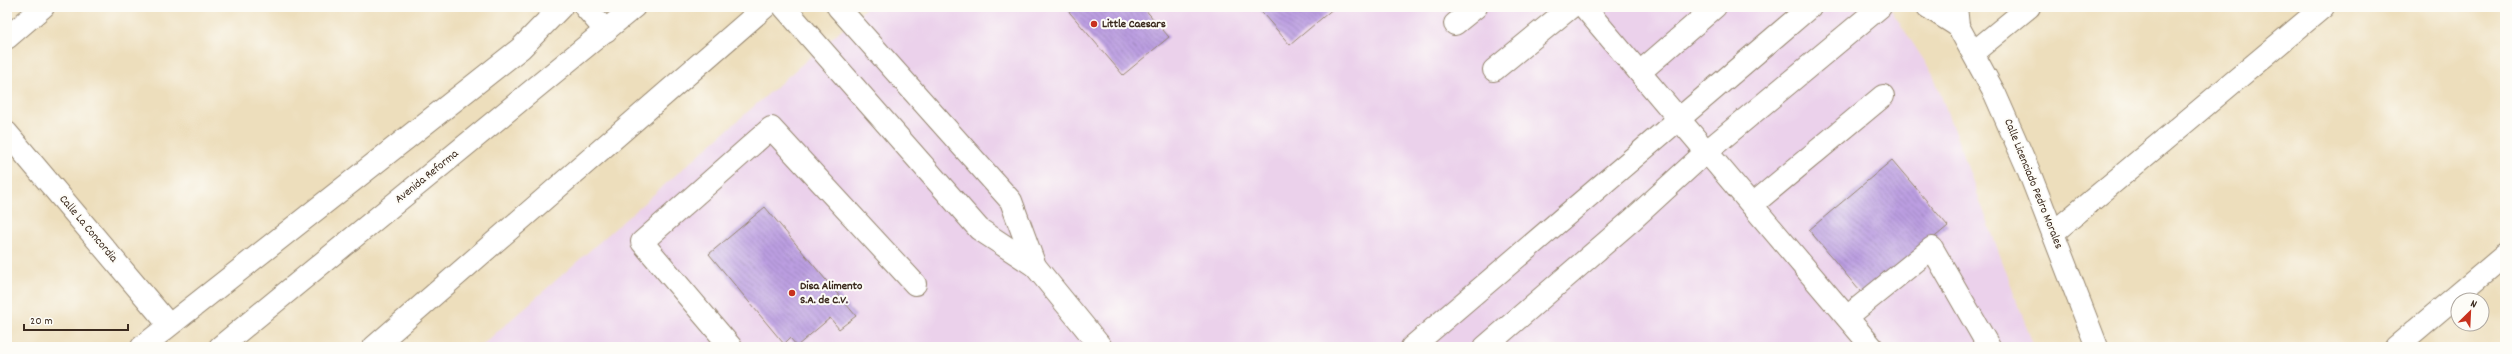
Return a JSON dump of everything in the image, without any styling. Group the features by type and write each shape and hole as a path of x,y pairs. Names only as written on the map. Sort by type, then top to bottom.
{"street":[{"path":"7,38 43,7"},
{"path":"142,347 521,48 561,7"},
{"path":"585,7 606,31"},
{"name":"Avenida Reforma","path":"220,347 634,7"},
{"path":"374,347 765,7"},
{"path":"784,7 979,229 1035,266 1101,347"},
{"path":"838,7 1011,201 1035,266"},
{"path":"1455,24 1476,7"},
{"path":"1494,70 1571,7"},
{"path":"1584,7 1872,347"},
{"path":"1640,72 1715,7"},
{"path":"1412,347 1680,120 1810,7"},
{"path":"1486,347 1632,220 1706,152 1880,7"},
{"name":"Calle Licenciado Pedro Morales","path":"1928,7 1957,16 2028,169 2098,347"},
{"path":"1974,52 2029,7"},
{"path":"2053,233 2323,7"},
{"path":"1752,205 1883,96"},
{"path":"731,347 642,242 771,128 915,284"},
{"name":"Calle La Concordia","path":"7,133 168,325"},
{"path":"1847,317 1932,248 1989,347"},
{"path":"2396,347 2505,255"}],"shaded area":[{"path":"867,7 1889,7 1933,74 2034,347 480,347"}],"building":[{"path":"1065,7 1143,7 1169,37 1123,75"},
{"path":"1257,7 1335,7 1290,45"},
{"path":"1892,160 1948,226 1864,296 1809,230"},
{"path":"765,207 856,316 839,329 830,318 797,346 790,338 784,344 709,254"}],"place":[{"name":"Little Caesars","path":"1094,24"},
{"name":"Disa Alimento S.A. de C.V.","path":"792,293"}]}
